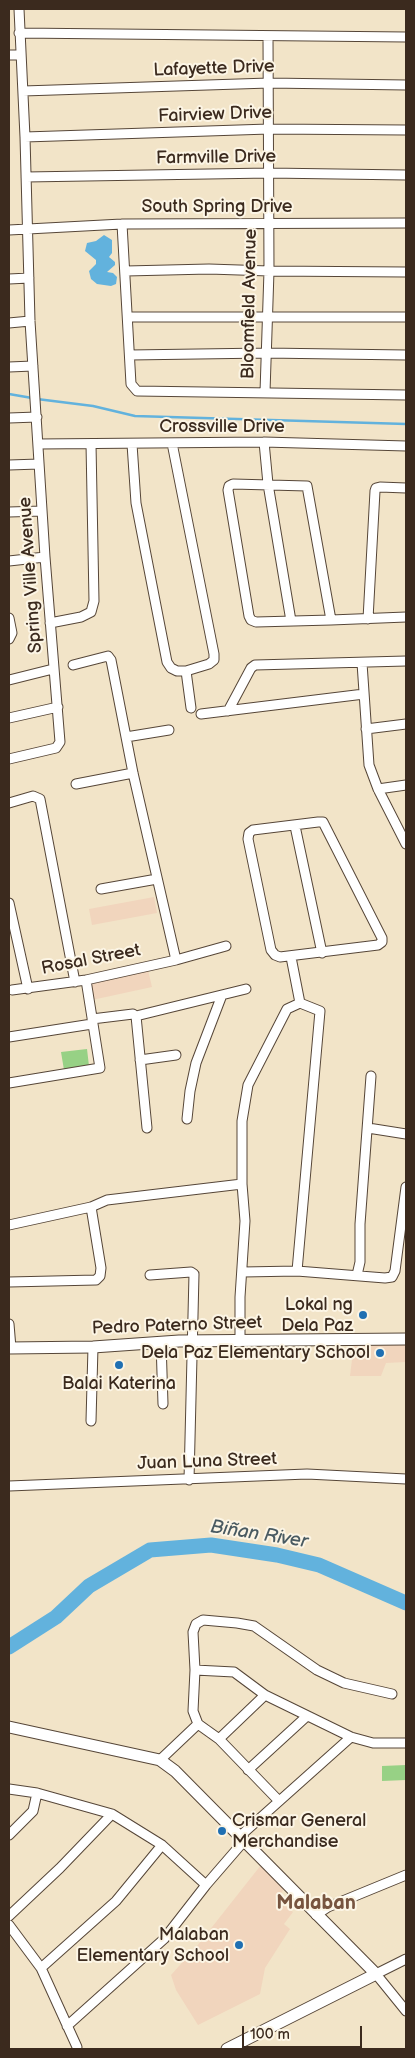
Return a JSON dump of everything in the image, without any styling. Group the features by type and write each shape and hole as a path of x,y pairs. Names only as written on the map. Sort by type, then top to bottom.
{"street":[{"path":"9,10 19,9"},
{"name":"Spring Ville Avenue","path":"9,759 56,748 60,742 45,557 30,322 30,278 19,9"},
{"path":"19,33 406,38"},
{"name":"Bloomfield Avenue","path":"265,392 269,271 267,223 269,173 268,36"},
{"path":"9,55 21,55"},
{"name":"Lafayette Drive","path":"23,91 269,83 406,85"},
{"name":"Fairview Drive","path":"25,137 269,129 406,130"},
{"name":"Farmville Drive","path":"26,177 269,173 406,175"},
{"name":"South Spring Drive","path":"9,230 122,224 406,223"},
{"path":"122,224 131,384 138,391 406,395"},
{"path":"126,271 209,269 406,272"},
{"path":"9,279 30,278"},
{"path":"128,317 406,317"},
{"path":"9,323 30,322"},
{"path":"130,355 266,353 406,356"},
{"path":"9,367 33,366"},
{"path":"9,418 37,417"},
{"path":"264,442 268,484 291,621"},
{"name":"Crossville Drive","path":"38,444 264,442 406,446"},
{"path":"132,444 136,503 167,662 171,668 177,671 186,671 209,664 214,660 214,654 172,443"},
{"path":"50,624 81,617 91,612 94,601 90,444"},
{"path":"9,465 39,464"},
{"path":"330,620 309,489 304,485 233,484 229,486 228,490 247,606 251,620 256,622 330,620 406,617"},
{"path":"368,618 375,491 376,488 380,487 406,488"},
{"path":"9,512 42,510"},
{"path":"9,561 45,557"},
{"path":"9,618 12,633 9,639"},
{"path":"73,665 110,657 133,773 176,960"},
{"path":"228,710 251,668 255,665 406,661"},
{"path":"362,663 369,765 378,789 405,838"},
{"path":"9,680 53,669"},
{"path":"186,671 191,708"},
{"path":"201,714 364,694"},
{"path":"9,718 58,706"},
{"path":"366,729 406,724"},
{"path":"126,737 169,730"},
{"path":"76,784 133,773"},
{"path":"378,789 406,785"},
{"path":"9,803 34,796 40,799 75,982"},
{"path":"323,822 382,938 382,942 378,945 291,957 275,955 271,950 248,839 249,833 253,830 294,826 323,822"},
{"path":"294,826 322,953"},
{"path":"102,889 157,879"},
{"path":"9,903 28,989"},
{"name":"Rosal Street","path":"12,990 86,980 176,960 226,946"},
{"path":"291,957 300,1002"},
{"path":"9,1083 100,1068 86,980"},
{"path":"9,1036 133,1014 136,1016 246,989"},
{"path":"186,1119 190,1091 202,1042 222,995"},
{"path":"240,1341 240,1298 246,1221 242,1184 242,1121 248,1085 287,1009 300,1002"},
{"path":"297,1271 320,1011 300,1002"},
{"path":"136,1016 147,1128"},
{"path":"140,1060 176,1055"},
{"path":"358,1275 361,1258 359,1248 360,1224 372,1076"},
{"path":"368,1128 406,1134"},
{"path":"9,1224 91,1207 107,1200 242,1184"},
{"path":"243,1272 297,1271 392,1277 395,1271 406,1187"},
{"path":"9,1282 96,1280 100,1276 101,1268 91,1207"},
{"path":"150,1275 191,1272 194,1274 190,1480"},
{"path":"9,1324 10,1348"},
{"name":"Pedro Paterno Street","path":"10,1348 93,1347 192,1341 406,1339"},
{"path":"161,1342 163,1404"},
{"path":"92,1421 93,1347"},
{"name":"Juan Luna Street","path":"9,1486 307,1474 406,1479"},
{"path":"278,1800 219,1739 198,1724 193,1711 196,1670 193,1632 196,1624 203,1620 237,1622 254,1626 317,1670 344,1683 392,1694"},
{"path":"196,1670 234,1672 265,1696 351,1737 373,1743 406,1743"},
{"path":"219,1739 265,1696"},
{"path":"248,1770 306,1716"},
{"path":"160,1760 198,1724"},
{"path":"9,1727 160,1760 175,1771 376,1974 406,2011"},
{"path":"67,2026 164,1939 241,1839 278,1800 351,1737"},
{"path":"9,1789 37,1793 112,1814 162,1846 206,1885"},
{"path":"9,1835 33,1811 37,1793"},
{"path":"9,1916 60,1868 112,1814"},
{"path":"41,1968 116,1901 162,1846"},
{"path":"316,1914 328,1907 406,1875"},
{"path":"9,1925 41,1968 77,2048"},
{"path":"228,2049 406,1959"}],"shaded area":[{"path":"154,897 157,913 92,925 89,909"},
{"path":"148,970 152,987 92,1000 89,982"},
{"name":"Dela Paz Elementary School","path":"354,1343 406,1344 406,1362 386,1363 381,1376 350,1376"},
{"name":"Malaban Elementary School","path":"261,1865 286,1887 276,1899 293,1912 284,1924 290,1929 265,1968 260,1994 198,2025 176,1990 171,1975 197,1946"}],"green space":[{"path":"87,1049 89,1066 64,1070 61,1052"},
{"path":"406,1765 406,1780 382,1781 382,1766"}],"water":[{"path":"104,235 112,240 112,253 109,257 115,262 115,265 107,272 113,273 117,277 116,284 111,286 97,284 91,279 89,271 96,264 96,260 85,251 87,243 96,241"}],"waterway":[{"path":"9,394 32,398"},
{"path":"37,399 93,406 135,416 406,424"},
{"name":"Biñan River","path":"9,1647 56,1617 89,1586 150,1550 211,1545 277,1555 319,1565 406,1603"}],"place":[{"name":"Lokal ng Dela Paz","path":"363,1315"},
{"name":"Dela Paz Elementary School","path":"380,1353"},
{"name":"Balai Katerina","path":"119,1365"},
{"name":"Crismar General Merchandise","path":"222,1831"},
{"name":"Malaban Elementary School","path":"239,1945"}],"district":[{"name":"Malaban","path":"316,1904"}]}
